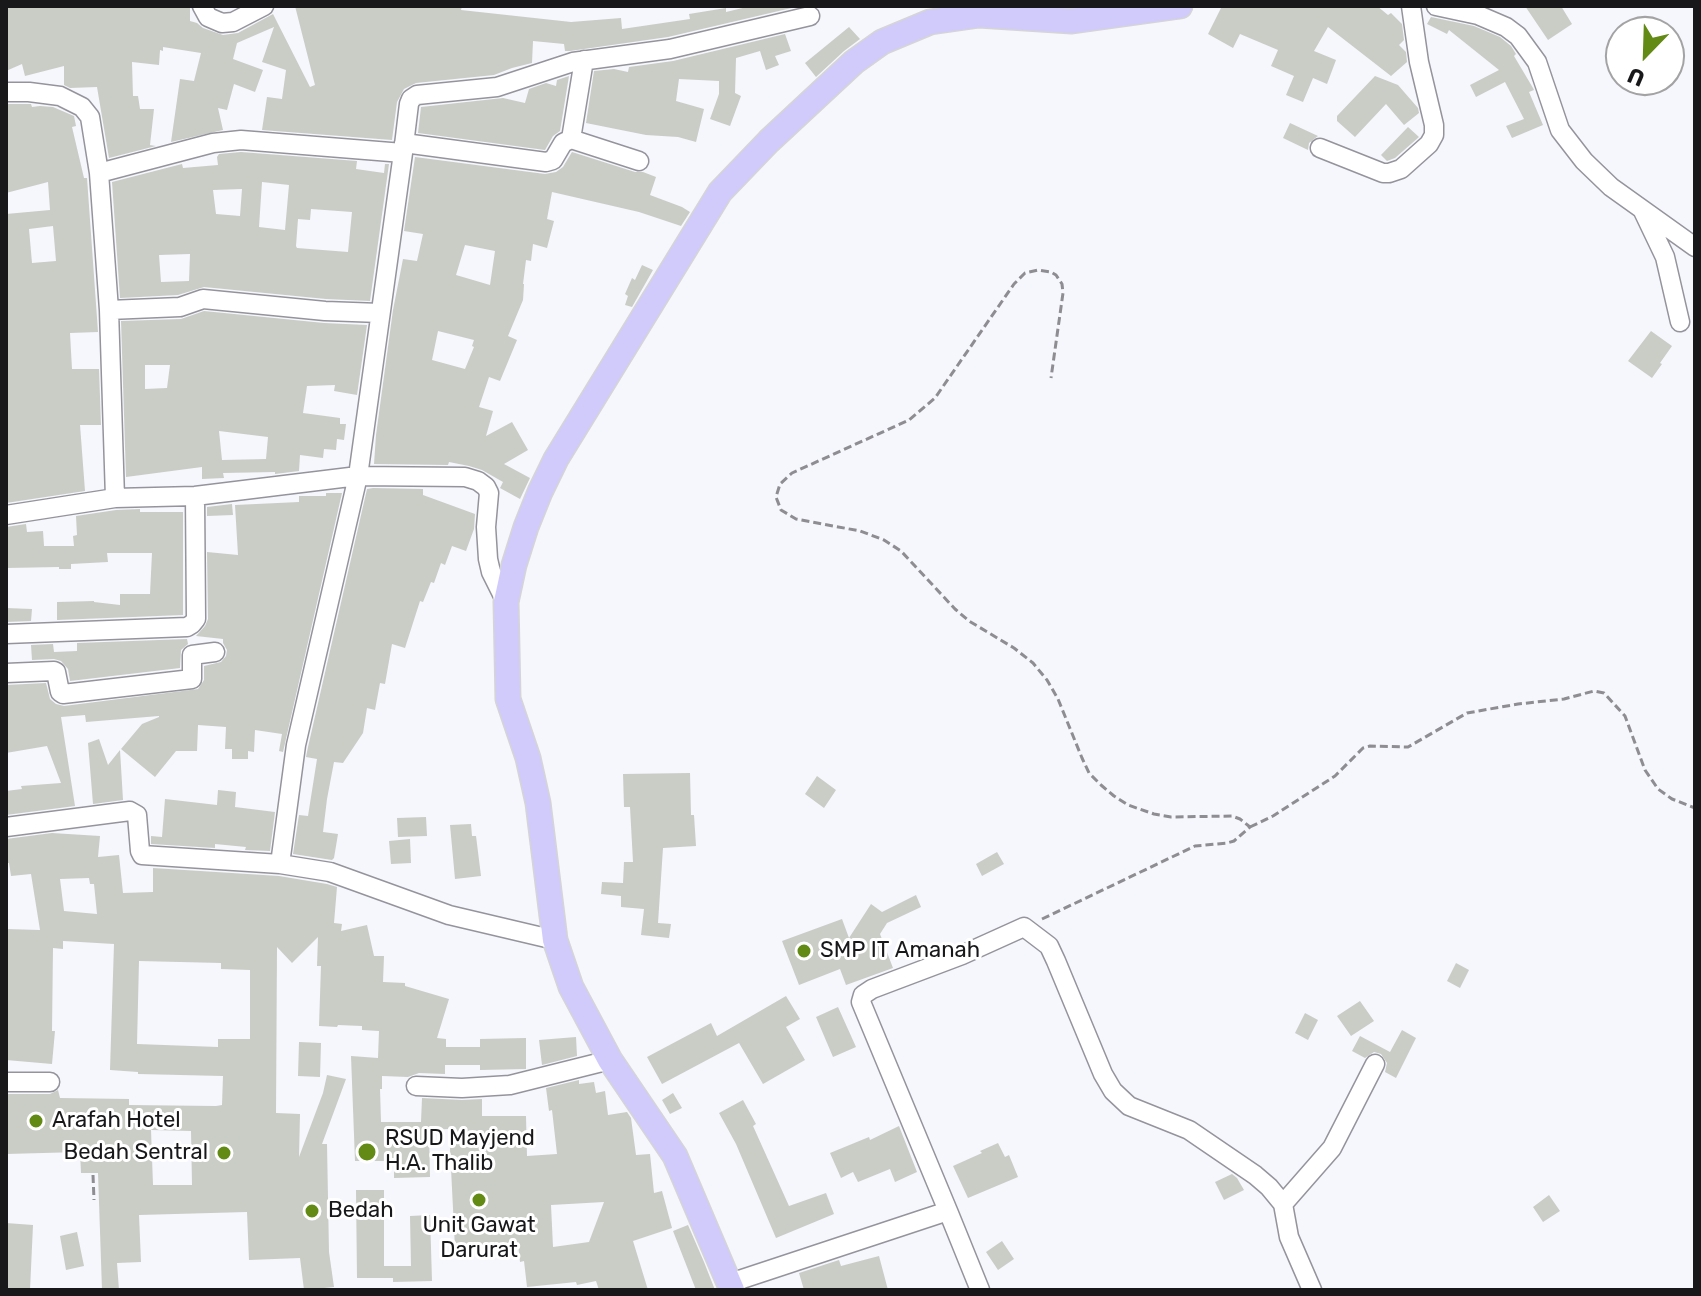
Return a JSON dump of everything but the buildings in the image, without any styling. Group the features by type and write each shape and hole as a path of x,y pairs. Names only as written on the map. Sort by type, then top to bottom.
{"main road":[{"path":"731,1287 675,1156 610,1060 571,987 555,940 538,803 528,758 508,699 506,602 526,527 556,459 720,192 769,141 854,62 882,42 930,22 957,17 1072,21 1180,6"}],"street":[{"path":"202,6 211,19 222,23 233,22 264,6"},
{"path":"1320,148 1389,173 1401,169 1429,144 1434,135 1434,125 1419,62 1411,6"},
{"path":"1436,6 1478,15 1518,36 1537,62 1560,130 1584,161 1611,187 1695,247"},
{"path":"280,864 296,745 358,476 409,104 414,96 497,87 584,60 670,49 810,16"},
{"path":"571,139 584,60"},
{"path":"6,92 60,96 82,107 90,117 99,173 109,310 115,498"},
{"path":"99,173 213,143 241,140 404,148 546,162 553,160 563,143 571,139 639,161"},
{"path":"1641,209 1665,257 1680,322"},
{"path":"109,310 180,307 203,299 380,313"},
{"path":"6,515 115,498 195,496 358,476 465,477 478,481 489,493 486,527 489,565 506,602"},
{"path":"6,634 187,627 192,624 196,619 195,496"},
{"path":"6,673 51,670 56,672 63,694 192,679 192,655 215,652"},
{"path":"6,827 130,811 137,815 142,855 280,864 330,872 449,915 555,940"},
{"path":"980,1290 861,1002 863,995 872,989 962,955 1024,927 1049,946 1113,1091 1129,1106 1189,1130 1269,1187 1283,1204 1289,1237 1312,1290"},
{"path":"416,1086 462,1088 510,1085 610,1060"},
{"path":"1283,1204 1329,1154 1375,1064"},
{"path":"6,1082 50,1082"},
{"path":"731,1287 948,1211"}],"path":[{"path":"1051,378 1062,284 1051,272 1038,270 1025,273 1014,284 935,398 909,420 792,473 777,491 778,504 786,515 796,519 860,531 884,540 901,551 969,621 1033,663 1058,699 1089,773 1114,796 1128,805 1154,814 1171,817 1232,816 1250,827"},
{"path":"1024,927 1195,846 1234,841 1250,827 1273,816 1335,776 1363,748 1408,747 1467,713 1564,699 1594,691 1604,693 1625,716 1645,770 1658,789 1672,799 1695,808"},
{"path":"93,1175 94,1200"}],"place":[{"name":"SMP IT Amanah","path":"804,951"},
{"name":"Arafah Hotel","path":"36,1121"},
{"name":"RSUD Mayjend H.A. Thalib","path":"367,1152"},
{"name":"Bedah Sentral","path":"224,1153"},
{"name":"Unit Gawat Darurat","path":"479,1200"},
{"name":"Bedah","path":"312,1211"}]}
